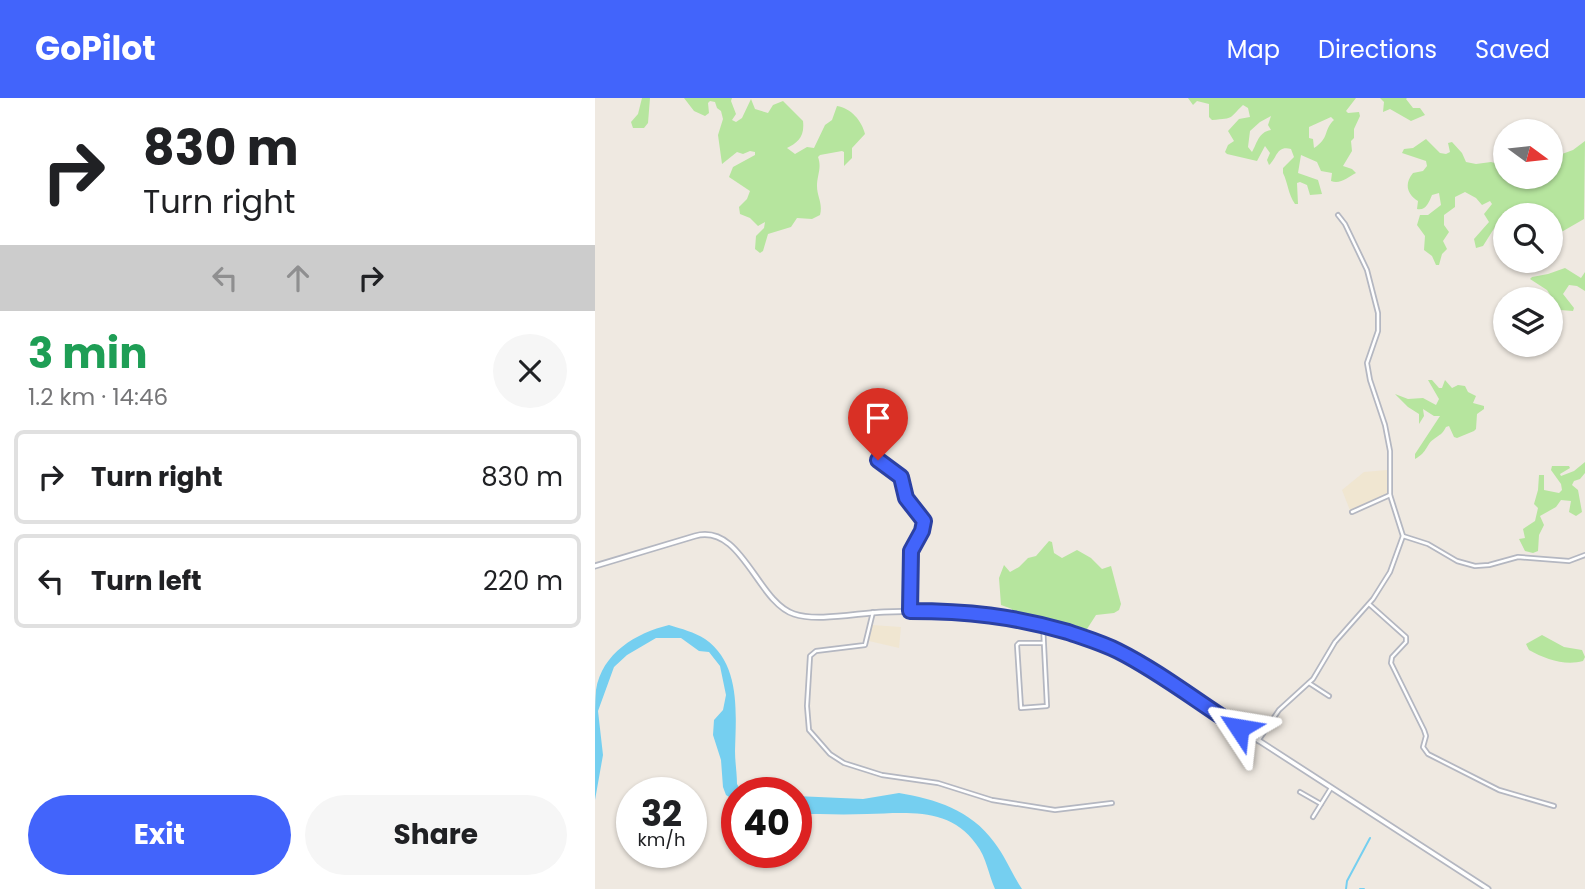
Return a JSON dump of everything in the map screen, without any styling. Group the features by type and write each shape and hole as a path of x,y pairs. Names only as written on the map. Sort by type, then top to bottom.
{"street":[{"path":"1258,741 1279,710 1308,683 1335,642 1369,604 1390,572 1403,536 1390,495 1390,451 1385,425 1367,363 1378,331 1378,313 1367,270 1338,215"},
{"path":"856,425 870,441 879,462 901,477 906,498 924,521 922,531 911,551 910,611"},
{"path":"1352,512 1390,495"},
{"path":"595,566 709,534 728,543 781,606 792,614 823,618 873,612 979,613 1043,625 1100,643 1127,656 1488,889"},
{"path":"1403,536 1428,544 1457,561 1475,566 1518,557 1569,561 1585,555"},
{"path":"1369,604 1406,637 1406,642 1392,657 1391,663 1425,730 1423,747 1428,754 1499,790 1554,806"},
{"path":"873,612 865,645 816,651 811,655 807,692 808,726 819,743 835,758 869,772 937,783 975,796 1043,808 1062,811 1112,803"},
{"path":"1043,625 1047,707 1021,708 1017,645 1043,643"},
{"path":"1308,683 1329,696"},
{"path":"1313,817 1331,788"},
{"path":"1300,793 1321,804"}],"shaded area":[{"path":"1387,470 1389,496 1351,513 1342,490 1364,472"},
{"path":"872,625 901,627 899,648 869,641"}],"green space":[{"path":"642,98 650,98 648,123 644,128 633,128 631,122 638,114"},
{"path":"684,98 732,98 736,114 732,120 736,122 742,118 751,99 755,109 768,113 773,105 783,101 803,121 803,131 799,139 787,148 795,154 807,147 814,148 825,125 832,120 837,106 847,109 855,116 865,134 852,148 852,158 844,166 842,151 818,157 820,215 812,219 797,218 791,227 768,234 760,253 755,249 756,236 764,228 765,222 758,226 750,218 740,214 739,207 750,191 729,177 733,167 755,155 755,152 737,152 722,164 718,135 723,119 721,111 715,102 710,101 709,113 705,116 694,111"},
{"path":"1188,98 1356,98 1346,111 1359,112 1360,116 1351,141 1352,151 1343,166 1356,173 1334,182 1331,181 1332,173 1321,171 1317,162 1301,155 1298,173 1318,180 1322,194 1310,195 1307,185 1297,183 1298,204 1295,204 1283,173 1283,168 1294,157 1291,149 1282,149 1269,165 1267,160 1270,153 1265,146 1257,161 1227,154 1225,152 1228,145 1234,141 1228,131 1239,119 1250,117 1248,108 1243,105 1231,117 1212,120 1209,117 1209,104 1197,101 1193,105","holes":["1271,116 1268,125 1271,130 1261,136 1252,152 1248,147 1250,131","1331,117 1334,120 1322,141 1314,148 1313,139 1309,138 1309,127"]},
{"path":"1380,98 1407,98 1413,108 1420,108 1425,115 1411,121 1390,109 1383,112 1384,102"},
{"path":"1426,139 1440,153 1446,154 1450,152 1448,143 1452,142 1466,162 1493,163 1493,189 1563,189 1563,154 1585,141 1584,219 1563,231 1563,203 1493,203 1493,230 1483,246 1476,248 1474,239 1489,222 1484,214 1492,204 1490,201 1482,205 1465,192 1455,197 1455,207 1444,215 1444,225 1449,232 1443,241 1447,249 1442,254 1439,265 1436,265 1432,256 1424,250 1425,236 1417,225 1420,215 1428,215 1441,205 1439,193 1432,195 1425,207 1417,209 1418,201 1409,192 1408,181 1413,173 1423,171 1427,166 1426,161 1402,153 1404,149 1413,148"},
{"path":"1563,269 1581,278 1585,272 1585,291 1569,285 1563,294 1563,287 1542,287 1530,279 1551,273 1563,273"},
{"path":"1563,294 1574,308 1573,311 1563,310"},
{"path":"1428,380 1432,380 1439,388 1442,388 1445,380 1452,388 1465,386 1468,392 1476,396 1473,403 1484,406 1484,409 1477,414 1474,431 1457,438 1449,426 1446,427 1415,459 1415,454 1440,416 1434,416 1423,409 1424,416 1419,424 1419,414 1395,394 1408,399 1423,398 1436,405 1439,399"},
{"path":"1585,462 1585,473 1572,485 1578,490 1582,512 1576,516 1569,512 1571,501 1561,500 1556,507 1540,516 1544,525 1539,535 1538,551 1525,551 1519,539 1525,538 1523,529 1535,521 1538,508 1534,504 1539,475 1544,475 1544,490 1559,493 1562,490 1561,484 1551,470 1552,466 1569,466 1561,476 1574,471"},
{"path":"1049,541 1052,542 1054,553 1062,558 1077,550 1091,558 1102,569 1111,566 1121,604 1119,610 1096,615 1087,629 1088,634 1019,617 1013,614 1012,609 1001,605 999,578 1004,565 1010,572 1028,558 1036,556"},
{"path":"1542,635 1564,647 1582,650 1585,657 1583,661 1555,661 1529,650 1526,644"}],"water":[{"path":"669,625 705,639 717,649 725,662 734,690 737,777 722,777 721,760 713,735 714,720 723,710 726,695 720,666 709,652 699,651 681,638 656,638 627,655 614,667 598,711 603,755 595,800 595,704 600,677 605,665 622,647"},
{"path":"899,793 939,803 963,814 985,831 998,847 1022,889 995,889 980,849 965,832 941,818 912,813 812,814 812,797 863,799"}],"waterway":[{"path":"1346,889 1347,881 1370,838"}],"route":[{"path":"878,460 901,477 906,498 920,513 925,524 911,551 910,611 1005,616 1100,643 1127,656 1239,728"}]}
